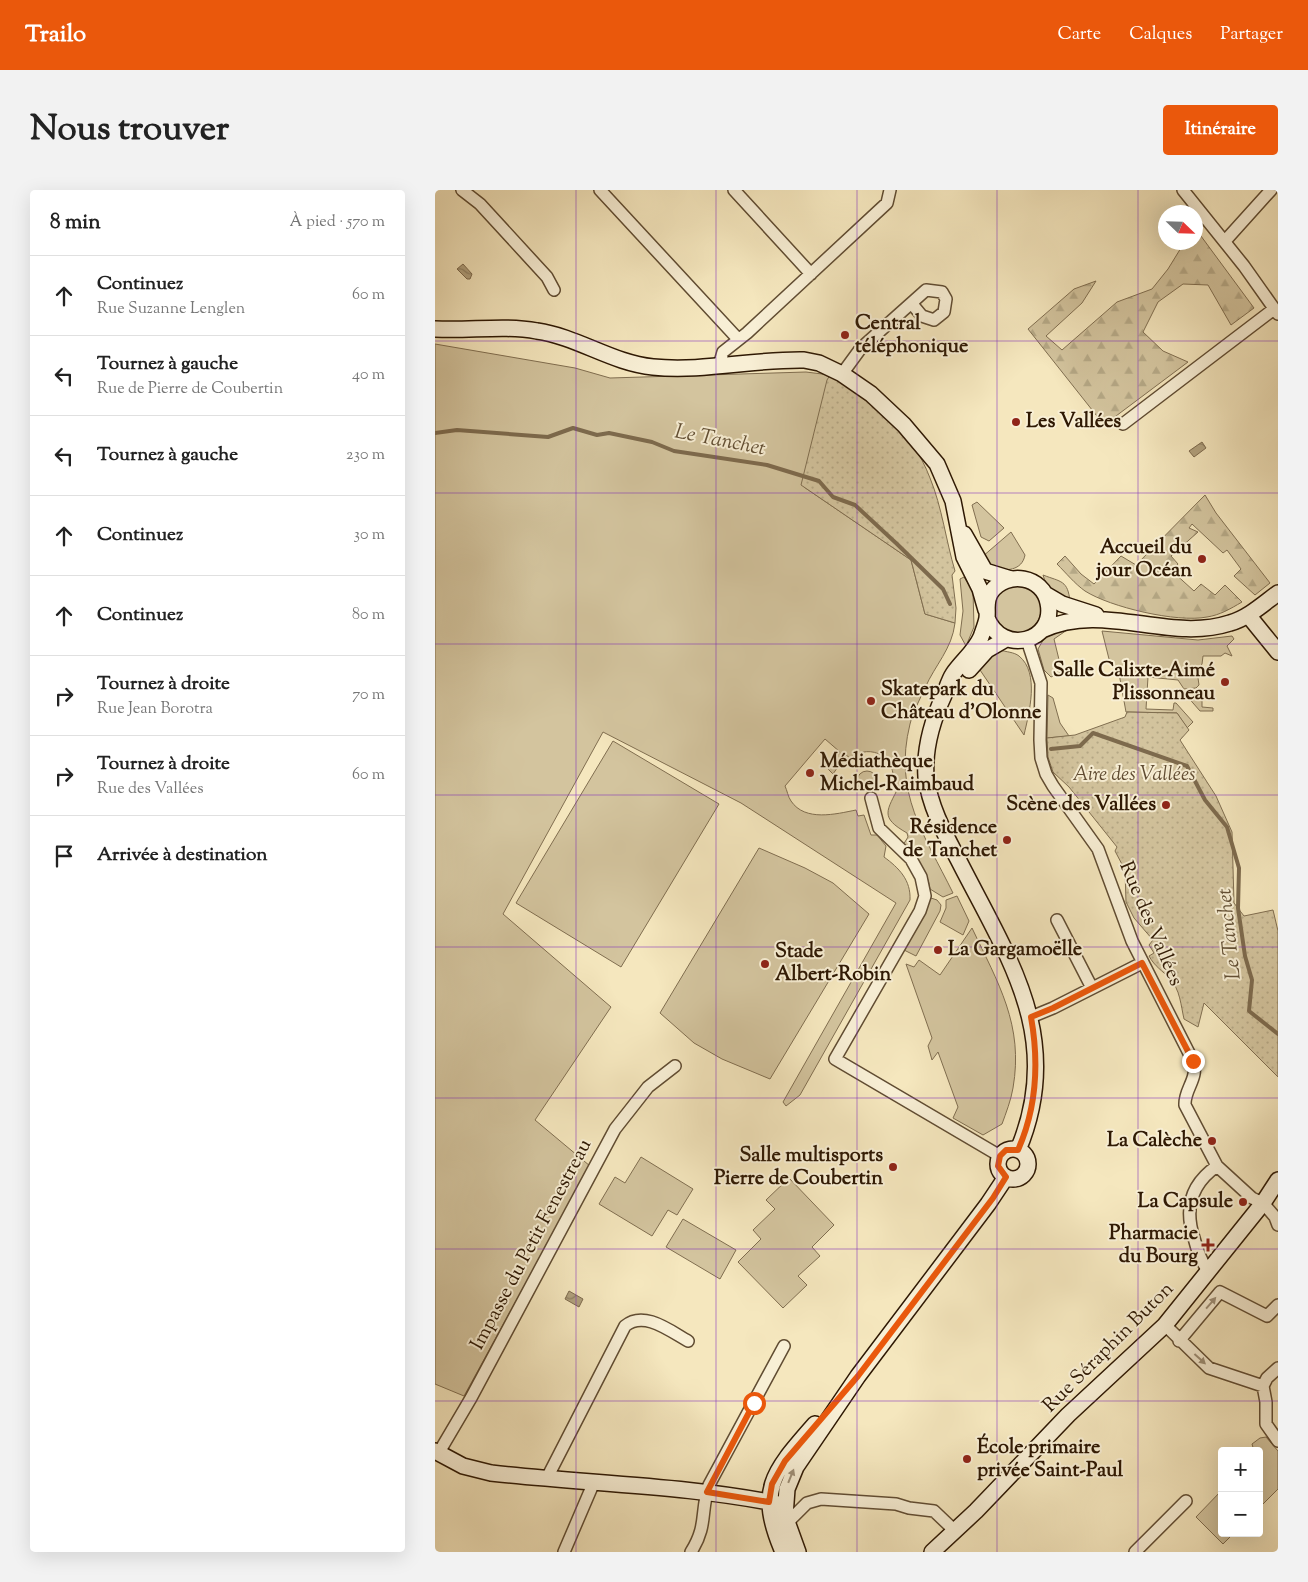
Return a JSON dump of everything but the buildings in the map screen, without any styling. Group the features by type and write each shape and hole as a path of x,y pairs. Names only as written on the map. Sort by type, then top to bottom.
{"main road":[{"path":"435,329 537,331 633,364 673,369 804,360 826,366 842,374 881,402 930,455 946,482 959,526 964,557 980,588 994,631 1006,639 1027,640 1042,630 1072,619 1112,620 1180,628 1208,628 1230,624 1248,615 1278,593"},
{"path":"959,526 985,571 1011,579 1029,580 1045,594 1062,604 1112,620"},
{"path":"1011,579 1003,582 991,593 987,614 977,644 952,676 931,724 926,762 929,792 941,826 1016,974 1031,1017 1036,1079 1029,1119 1018,1150"},
{"path":"1042,630 1049,612 1045,594"},
{"path":"1248,615 1278,652"},
{"path":"945,693 987,650 1006,639"},
{"path":"1006,1177 998,1166 1000,1156 1006,1150 1018,1150"},
{"path":"1006,1177 1019,1177 1025,1171 1027,1161 1018,1150"},
{"path":"798,1552 787,1524 784,1505 790,1477 795,1467 858,1376 988,1204 1006,1177"},
{"name":"Rue Séraphin Buton","path":"932,1552 1001,1486 1068,1415 1165,1326 1263,1203 1278,1180"},
{"path":"783,1552 770,1518 769,1502 772,1484 785,1461 858,1376"},
{"path":"437,1453 463,1466 491,1473 707,1492 784,1505"}],"street":[{"path":"462,190 487,211 547,277 554,290"},
{"path":"600,190 738,338"},
{"path":"734,190 811,274"},
{"path":"1123,424 1276,311 1225,241 1183,190"},
{"path":"1225,241 1271,190"},
{"path":"719,366 723,352 887,203 890,192"},
{"path":"842,374 861,348 912,304"},
{"name":"Rue des Vallées","path":"1027,640 1037,664 1041,683 1040,740 1041,758 1046,774 1098,849 1123,918 1142,963 1193,1061 1195,1075 1185,1105 1217,1166 1252,1198 1263,1203"},
{"path":"871,798 879,828 917,868 925,896 920,911 835,1059 1000,1156"},
{"path":"1057,920 1092,988"},
{"path":"1031,1017 1053,1008 1142,963"},
{"name":"Impasse du Petit Fenestreau","path":"437,1453 471,1398 615,1129 648,1087 675,1066"},
{"path":"1208,1271 1203,1263 1190,1226 1188,1205 1196,1185 1217,1166"},
{"path":"1263,1203 1275,1217 1278,1225"},
{"path":"1179,1341 1220,1292 1267,1316 1278,1305"},
{"path":"547,1478 625,1326 639,1318 688,1340"},
{"path":"1165,1326 1209,1368 1263,1386"},
{"path":"691,1552 702,1531 707,1492 784,1346"},
{"path":"1278,1368 1267,1378 1263,1386 1266,1402 1266,1424 1278,1441"},
{"path":"564,1552 594,1482"},
{"path":"787,1524 807,1502 821,1498 896,1504 909,1508 926,1509 940,1514 955,1531"},
{"path":"1135,1552 1186,1501"}],"green space":[{"path":"1203,239 1254,308 1231,325 1208,285 1183,284 1158,302 1143,332 1163,351 1188,362 1104,425 1028,329 1074,289 1096,281 1082,303 1046,336 1062,350 1117,302 1152,289 1180,250 1203,250"},
{"path":"435,344 575,368 610,378 806,372 830,375 804,487 911,560 925,614 955,623 947,649 929,680 911,719 906,749 905,771 908,792 914,812 953,893 943,897 930,889 921,864 903,845 908,837 907,833 892,822 888,813 899,786 893,784 891,767 881,755 867,752 858,753 850,758 846,755 833,774 827,768 840,752 825,739 785,786 791,801 804,812 821,815 856,810 858,816 864,815 871,835 877,835 886,846 884,857 903,875 910,893 910,900 800,1095 786,1106 783,1102 896,903 741,803 603,732 503,914 611,1007 535,1120 590,1166 464,1396 435,1384"},
{"path":"830,375 861,395 889,418 913,445 922,461 938,501 955,571 952,575 956,608 955,623 925,614 911,560 801,485 827,380"},
{"path":"1205,495 1216,513 1270,583 1255,595 1234,576 1241,569 1227,550 1223,553 1192,524 1189,528 1198,532 1171,556 1178,564 1172,571 1194,591 1201,584 1215,595 1225,585 1242,602 1225,611 1207,617 1179,618 1127,608 1110,603 1085,591 1057,564 1065,556 1081,574 1094,584 1121,556 1136,565"},
{"path":"977,502 1004,528 989,541 981,537 972,505"},
{"path":"1011,532 1025,555 1021,564 1013,569 992,569 982,557"},
{"path":"1043,575 1063,583 1067,589 1070,602 1050,588"},
{"path":"964,577 973,591 974,627 966,646 960,635 963,611 960,579"},
{"path":"1017,585 1026,587 1034,592 1039,600 1041,609 1039,618 1034,626 1026,631 1017,633 1008,631 1000,626 995,618 993,609 995,600 1000,592 1008,587"},
{"path":"1066,624 1067,630 1054,639 1062,672 1051,677 1044,670 1038,649 1046,635"},
{"path":"1102,631 1198,640 1232,636 1234,639 1227,646 1232,656 1225,653 1221,656 1203,656 1202,664 1197,671 1199,685 1196,688 1184,689 1178,680 1148,677 1146,709 1173,710 1174,703 1176,703 1193,722 1187,728 1177,713 1126,712 1118,668 1110,663"},
{"path":"1000,650 1019,656 1029,672 1031,694 1024,735 980,670 980,666 996,651"},
{"path":"1198,694 1202,701 1202,707 1213,708 1213,711 1200,711 1186,695"},
{"path":"1048,695 1053,698 1060,723 1069,736 1047,738"},
{"name":"Aire des Vallées","path":"1127,712 1177,713 1189,730 1180,740 1216,796 1232,832 1234,903 1244,916 1273,910 1278,931 1278,1077 1204,1003 1198,1027 1184,1019 1176,988 1149,956 1154,953 1149,945 1153,940 1134,918 1126,902 1125,870 1115,851 1117,847 1069,787 1053,772 1048,757 1047,738 1075,735 1125,717"},
{"path":"613,741 719,804 621,967 516,903"},
{"path":"867,771 874,774 877,781 874,788 867,791 860,788 857,781 860,774"},
{"name":"Stade Albert-Robin","path":"759,848 805,868 833,883 869,914 770,1079 722,1059 694,1043 660,1013"},
{"path":"957,896 969,921 963,935 940,922 946,908 946,900"},
{"path":"931,898 937,900 941,905 940,911 916,956 904,950"},
{"path":"972,928 999,986 1012,1024 1015,1044 1013,1088 1007,1111 1002,1124 983,1135 953,1118 958,1107 938,1052 932,1060 928,1046 932,1038 906,964 914,967 919,960 940,975"},
{"path":"641,1157 693,1189 677,1215 668,1210 652,1236 599,1204 615,1177 625,1183"},
{"path":"789,1178 834,1225 812,1247 820,1256 798,1276 807,1285 783,1308 738,1262 761,1239 753,1230 775,1209 766,1200"},
{"path":"683,1219 736,1250 720,1279 666,1247"},
{"path":"1266,1437 1278,1451 1278,1489 1263,1504 1263,1447 1253,1447 1252,1444 1260,1438"},
{"path":"1218,1494 1218,1537 1230,1537 1223,1544 1196,1517"}],"water":[{"path":"463,264 472,274 470,279 467,279 457,269"},
{"path":"1202,442 1206,448 1194,457 1189,451"},
{"path":"569,1291 583,1299 579,1307 565,1299"}],"waterway":[{"name":"Le Tanchet","path":"435,433 457,430 548,437 573,428 597,435 609,433 652,442 674,451 767,465 819,481 833,497 855,505 897,544 943,589 950,604"},
{"name":"Le Tanchet","path":"1051,749 1080,746 1093,733 1187,766 1205,800 1227,827 1239,868 1238,908 1245,956 1252,980 1249,1011 1278,1034"}],"place":[{"name":"Central téléphonique","path":"845,335"},
{"name":"Les Vallées","path":"1016,422"},
{"name":"Accueil du jour Océan","path":"1202,559"},
{"name":"Salle Calixte-Aimé Plissonneau","path":"1225,682"},
{"name":"Skatepark du Château d'Olonne","path":"871,701"},
{"name":"Médiathèque Michel-Raimbaud","path":"810,773"},
{"name":"Scène des Vallées","path":"1166,805"},
{"name":"Résidence de Tanchet","path":"1007,840"},
{"name":"La Gargamoëlle","path":"938,950"},
{"name":"Stade Albert-Robin","path":"765,964"},
{"name":"La Calèche","path":"1212,1141"},
{"name":"Salle multisports Pierre de Coubertin","path":"893,1167"},
{"name":"La Capsule","path":"1243,1202"},
{"name":"Pharmacie du Bourg","path":"1208,1245"},
{"name":"École primaire privée Saint-Paul","path":"967,1459"}],"route":[{"path":"754,1403 709,1485 707,1492 745,1496 769,1502 772,1484 777,1472 785,1461 801,1440 858,1376 927,1282 993,1198 1006,1177 999,1170 998,1161 1000,1156 1006,1150 1018,1150 1025,1133 1033,1101 1036,1064 1031,1017 1045,1012 1142,963 1193,1061"}]}
